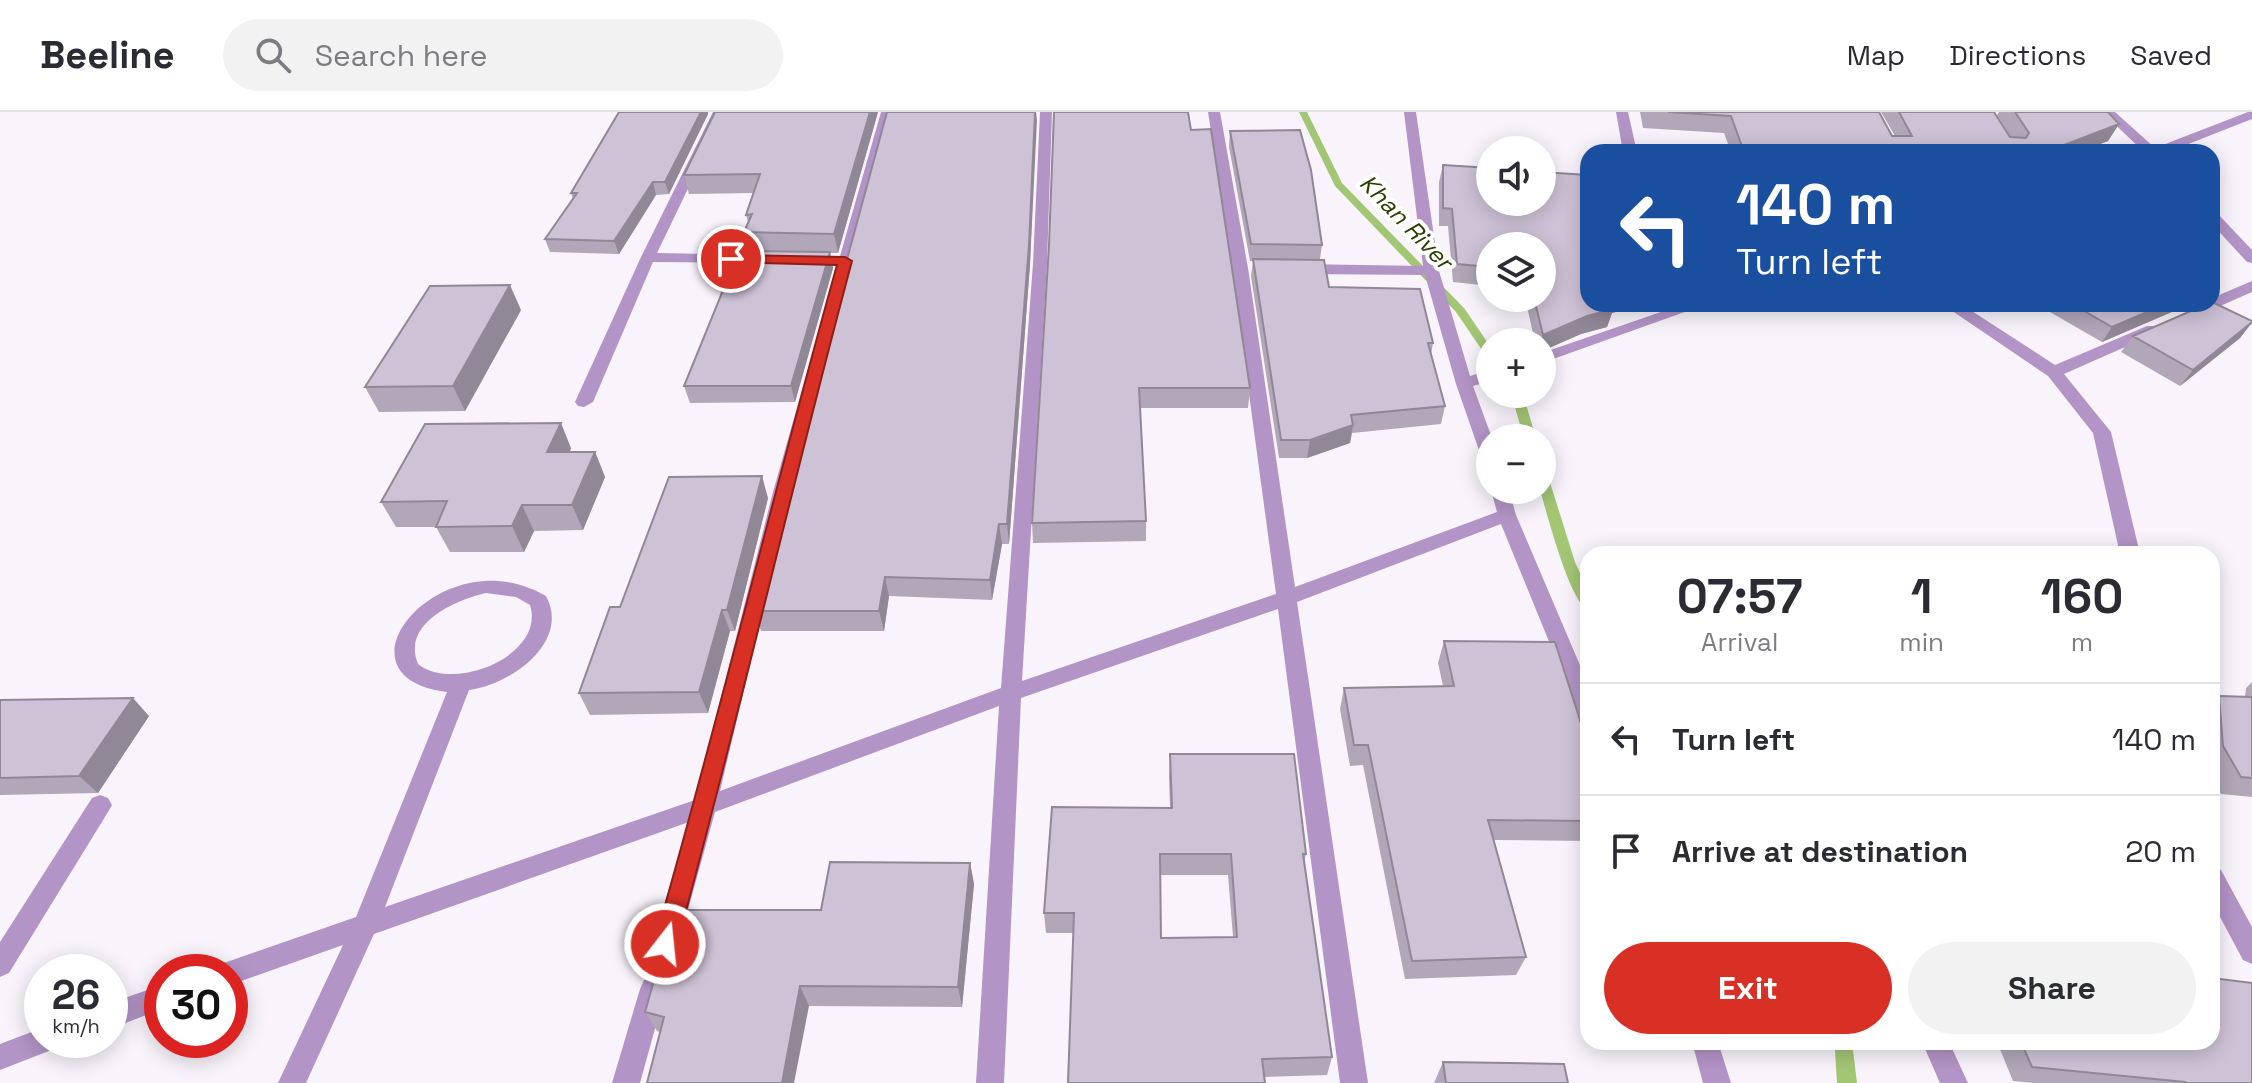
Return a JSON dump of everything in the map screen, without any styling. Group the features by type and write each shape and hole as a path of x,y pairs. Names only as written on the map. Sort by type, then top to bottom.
{"street":[{"path":"584,402 648,257 719,112"},
{"path":"626,1083 705,806 838,261 887,112"},
{"path":"990,1083 1011,693 1040,264 1046,112"},
{"path":"1214,112 1248,268 1286,598 1354,1083"},
{"path":"1410,112 1431,271 1478,424"},
{"path":"1622,112 1628,144"},
{"path":"2108,112 2145,144"},
{"path":"2175,144 2252,115"},
{"path":"2220,225 2252,259"},
{"path":"648,257 774,260"},
{"path":"1288,269 1431,271"},
{"path":"2220,300 2252,286"},
{"path":"1556,352 1657,312"},
{"path":"1962,312 2054,372 2102,432 2128,546"},
{"path":"2054,372 2168,323"},
{"path":"1464,384 1476,380"},
{"path":"1504,504 1580,691"},
{"path":"248,966 705,806 1011,693 1286,598 1507,515"},
{"path":"506,586 535,596 545,618 535,644 519,660 498,673 460,685 432,684 412,673 404,660 403,644 411,628 425,612 464,591 506,586"},
{"path":"292,1083 366,923 460,685"},
{"path":"0,965 100,805"},
{"path":"2220,893 2252,952"},
{"path":"0,1057 24,1048"},
{"path":"1707,1050 1717,1083"},
{"path":"1939,1050 1954,1083"}],"building":[{"path":"619,112 701,112 665,182 653,182 614,241 545,239 577,193 571,193"},
{"path":"715,112 870,112 834,234 744,232 752,214 746,215 760,174 684,175"},
{"path":"887,112 1035,112 1029,245 1007,524 999,524 990,580 885,577 879,611 755,611 789,473"},
{"path":"1054,112 1188,112 1191,130 1211,129 1250,388 1139,388 1146,521 1032,523"},
{"path":"1668,112 1879,112 1892,136 1912,136 1899,112 1994,112 2010,137 2026,138 2029,133 2015,112 2108,112 2119,124 2067,144 1741,144 1731,116"},
{"path":"1300,130 1311,170 1322,245 1251,244 1230,131"},
{"path":"1443,165 1476,167 1476,216 1556,216 1556,173 1580,174 1580,312 1602,312 1556,329 1541,328 1537,312 1556,312 1556,232 1476,232 1476,266 1457,264 1452,209 1443,208"},
{"path":"739,251 830,252 791,386 684,386"},
{"path":"1253,259 1324,260 1329,287 1420,289 1433,343 1428,343 1445,406 1351,415 1353,425 1310,440 1281,440"},
{"path":"510,285 453,386 365,387 430,286"},
{"path":"2220,306 2252,321 2193,370 2133,336 2188,312 2220,312"},
{"path":"2086,312 2147,312 2112,327"},
{"path":"561,423 547,452 595,452 572,505 522,505 512,526 436,527 447,501 381,502 425,424"},
{"path":"762,476 727,610 722,610 699,692 579,693 610,607 620,607 669,477"},
{"path":"1444,641 1555,642 1580,720 1580,821 1488,820 1526,957 1412,961 1368,745 1354,745 1344,688 1454,686"},
{"path":"2220,696 2252,697 2252,778 2241,777 2223,746"},
{"path":"133,698 79,776 0,778 0,700"},
{"path":"1170,754 1294,754 1306,854 1303,854 1332,1057 1262,1059 1265,1083 1068,1083 1074,913 1044,913 1052,807 1172,808","holes":["1160,854 1231,854 1237,937 1161,938"]},
{"path":"830,862 970,863 958,987 800,986 782,1083 647,1083 664,1017 645,1012 674,910 821,910"},
{"path":"2220,979 2252,983 2252,1083 2186,1083 2032,1067 2025,1050 2220,1050"},
{"path":"1443,1062 1564,1064 1568,1083 1446,1083"}],"waterway":[{"name":"Khan River","path":"1303,112 1338,184 1460,310 1476,333"},
{"name":"Khan River","path":"1521,408 1526,424"},
{"name":"Khan River","path":"1550,504 1568,562 1580,588"},
{"name":"Khan River","path":"1844,1050 1847,1083"}],"route":[{"path":"665,944 705,806 782,492 845,261 731,259"}]}
